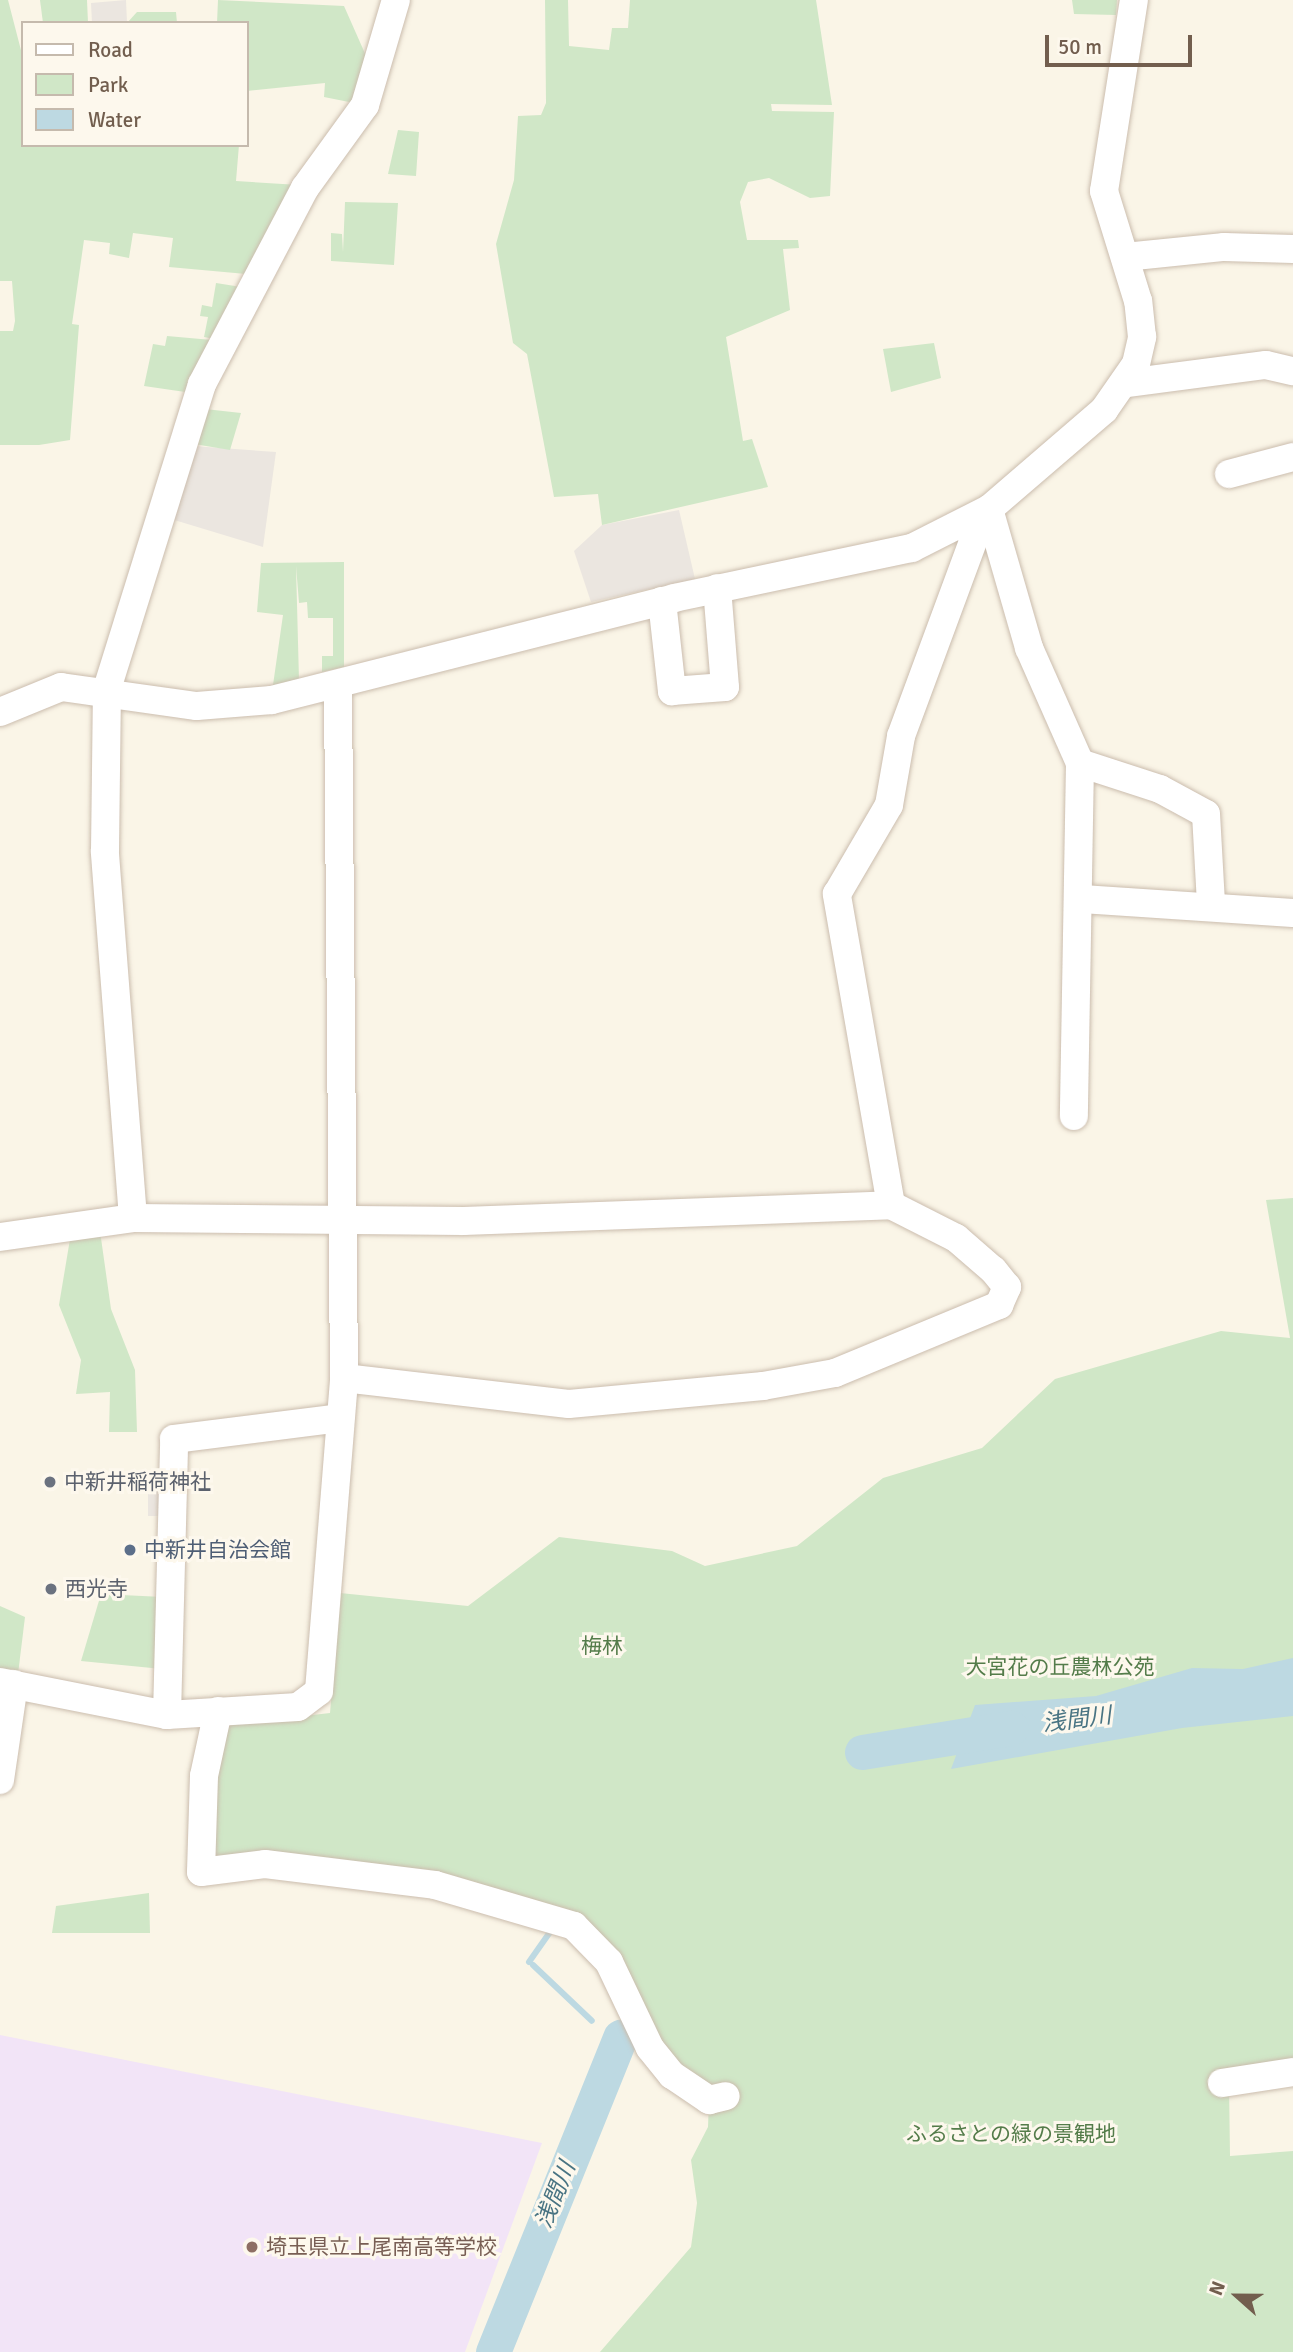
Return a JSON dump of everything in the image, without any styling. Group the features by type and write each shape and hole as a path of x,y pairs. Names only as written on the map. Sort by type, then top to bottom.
{"street":[{"path":"133,1218 105,851 107,689 202,384 305,188 365,105 396,0"},
{"path":"0,712 61,687 107,689 197,706 272,700 662,601 912,548 977,516 1127,383 1142,337 1125,257 1104,191 1135,0"},
{"path":"1125,257 1224,247 1293,249"},
{"path":"1127,383 1266,365 1293,371"},
{"path":"1229,474 1293,457"},
{"path":"977,516 1029,648 1080,762 1082,899 1074,1116"},
{"path":"891,1205 837,894 889,804 901,736 974,539 977,516"},
{"path":"662,601 672,691 724,687 718,589"},
{"path":"0,1780 7,1683 167,1715 298,1707 319,1691 344,1378 338,684"},
{"path":"1080,762 1160,789 1206,814 1211,903"},
{"path":"1082,899 1211,903 1293,913"},
{"path":"0,1237 133,1218 343,1221 891,1205 956,1238 993,1270 1007,1287 999,1305 835,1373 763,1386 569,1404 505,1402 344,1378"},
{"path":"167,1715 174,1438 340,1418"},
{"path":"218,1711 204,1776 201,1872 265,1864 435,1885 574,1926 591,1936 609,1962 650,2048 672,2075 709,2100 726,2096"},
{"path":"1222,2083 1293,2073"}],"shaded area":[{"path":"126,0 127,21 92,21 91,3"},
{"path":"193,446 276,452 263,547 171,519"},
{"path":"679,510 695,579 591,602 574,551 602,525"},
{"path":"148,1482 166,1482 166,1516 148,1516"},
{"name":"埼玉県立上尾南高等学校","path":"0,2035 542,2143 465,2352 0,2352"}],"green space":[{"path":"0,0 8,0 21,50 21,147 239,147 236,181 299,185 246,274 169,267 173,238 133,233 129,258 109,254 110,243 84,240 72,324 79,325 70,440 39,445 0,445 0,331 13,331 15,321 12,281 0,281"},
{"path":"40,0 87,0 88,21 43,21"},
{"path":"218,0 344,6 367,58 354,103 324,97 325,83 248,91 248,21 217,21"},
{"path":"545,0 568,0 569,46 609,50 612,28 628,28 630,0 816,0 832,105 771,104 772,111 834,112 830,196 810,198 769,178 748,182 740,202 747,240 798,240 799,248 783,249 790,310 726,337 743,441 752,439 768,487 602,525 598,494 554,497 527,354 513,343 496,244 514,180 518,116 541,115 546,103"},
{"path":"1072,0 1117,0 1116,15 1074,14"},
{"path":"137,12 176,12 177,21 129,21"},
{"path":"398,130 419,132 416,176 388,174"},
{"path":"345,202 398,203 394,265 331,261 331,233 342,234 343,252"},
{"path":"216,283 241,287 215,339 204,337 208,317 200,316 202,305 212,307"},
{"path":"167,336 212,340 192,393 144,386 153,344 165,346"},
{"path":"934,343 941,378 891,392 883,349"},
{"path":"205,409 241,413 230,450 194,444"},
{"path":"344,562 344,667 322,672 322,656 333,656 333,618 308,618 307,602 299,603 296,566 299,680 273,685 283,615 257,612 261,563"},
{"name":"大宮花の丘農林公苑","path":"1293,1198 1293,2061 1229,2082 1230,2156 1293,2151 1293,2352 600,2352 691,2247 697,2203 691,2160 708,2127 709,2100 553,1909 215,1864 209,1837 225,1725 330,1713 340,1593 468,1606 559,1537 672,1551 705,1566 797,1546 883,1478 982,1448 1055,1379 1221,1331 1290,1338 1266,1200"},
{"path":"100,1231 111,1309 135,1370 137,1432 109,1432 110,1392 76,1394 81,1360 59,1305 70,1239"},
{"path":"101,1594 163,1597 162,1669 81,1661"},
{"path":"0,1606 25,1617 18,1674 0,1671"},
{"path":"149,1893 150,1933 52,1933 56,1906"}],"water":[{"path":"1293,1658 1293,1716 1182,1728 951,1769 975,1705 1096,1696 1192,1668 1243,1669"}],"waterway":[{"name":"浅間川","path":"862,1752 1011,1728"},
{"path":"529,1962 550,1932"},
{"path":"533,1965 592,2021"},
{"name":"浅間川","path":"493,2352 620,2037"}],"place":[{"name":"中新井稲荷神社","path":"50,1482"},
{"name":"中新井自治会館","path":"130,1550"},
{"name":"西光寺","path":"51,1589"},
{"name":"埼玉県立上尾南高等学校","path":"252,2247"}],"park label":[{"name":"梅林","path":"602,1646"},
{"name":"ふるさとの緑の景観地","path":"1011,2134"}]}
